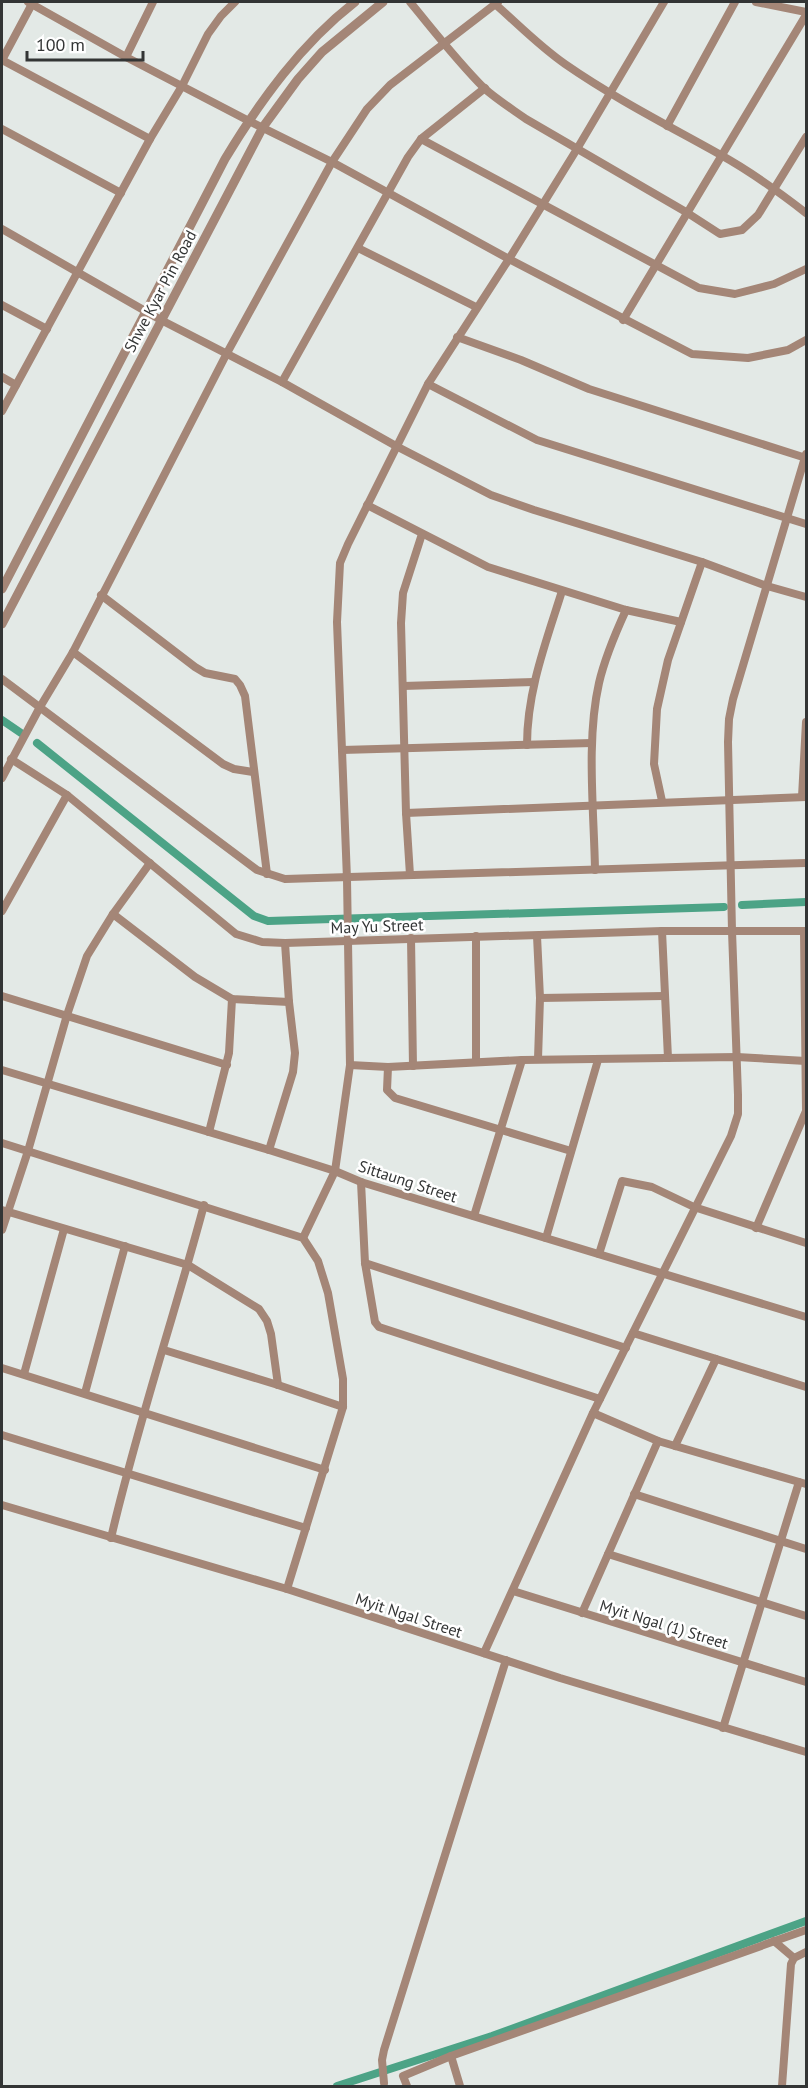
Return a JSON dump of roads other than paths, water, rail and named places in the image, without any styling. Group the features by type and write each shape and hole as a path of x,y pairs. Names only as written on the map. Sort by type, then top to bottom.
{"street":[{"path":"126,57 153,2"},
{"path":"2,411 150,139 182,86 208,34 235,2"},
{"name":"Shwe Kyar Pin Road","path":"2,589 225,159 271,88 322,30 355,2"},
{"name":"Shwe Kyar Pin Road","path":"2,624 263,127 298,79 322,52 383,2"},
{"path":"410,2 485,88 526,118 720,234 741,230 758,215 806,137"},
{"path":"303,1238 335,1171 350,1065 348,908 337,622 340,563 428,384 577,149 664,2"},
{"path":"667,126 735,2"},
{"path":"623,320 807,13 756,2"},
{"path":"150,139 2,60 30,3 126,57 332,162 623,320 692,354 748,358 788,350 807,340"},
{"path":"2,778 27,729 73,652 227,353 332,162 367,109 390,85 496,3 549,52 609,92 721,155 775,189 807,213"},
{"path":"282,382 408,157 421,139 485,88"},
{"path":"2,129 121,193"},
{"path":"421,139 654,266 699,288 735,294 774,284 807,269"},
{"path":"2,229 161,320 282,382 396,446 491,495 702,562 767,586 807,597"},
{"path":"358,248 476,308"},
{"path":"2,305 46,329"},
{"path":"457,337 521,360 589,389 806,457 733,699 729,719 730,865 738,1114 731,1136 593,1413 484,1653"},
{"path":"2,377 16,385"},
{"path":"428,384 537,440 807,524"},
{"path":"367,505 488,567 626,610 681,622"},
{"path":"411,875 406,813 401,623 403,592 422,534"},
{"path":"662,801 654,764 657,709 668,660 702,562"},
{"path":"527,744 527,722 534,682 561,591"},
{"path":"101,595 195,668 205,673 235,680 240,685 245,696 267,874"},
{"path":"595,870 592,743 595,707 599,681 611,641 626,610"},
{"path":"73,652 223,764 234,769 253,772"},
{"path":"2,679 257,870 285,879 347,879 807,863"},
{"path":"403,686 534,682"},
{"path":"406,813 804,797 807,722"},
{"path":"342,750 592,743"},
{"name":"May Yu Street","path":"11,759 67,795 236,934 262,942 662,932 805,931"},
{"path":"2,911 67,795"},
{"path":"2,1230 4,1211 28,1150 67,1015 87,956 113,914 150,863"},
{"path":"113,914 195,977 232,999 289,1002"},
{"path":"756,1228 806,1111 805,931"},
{"path":"662,932 668,1058"},
{"path":"476,936 476,1062"},
{"path":"537,936 540,998 538,1059"},
{"path":"411,938 413,1065"},
{"path":"268,1150 293,1072 295,1053 285,943"},
{"path":"2,996 227,1065"},
{"path":"540,998 664,996"},
{"path":"209,1132 227,1065 232,999"},
{"path":"350,1065 388,1067 538,1059 737,1057 806,1060"},
{"path":"474,1216 522,1060"},
{"path":"546,1238 598,1060"},
{"path":"388,1067 387,1090 395,1098 571,1151"},
{"name":"Sittaung Street","path":"2,1070 268,1150 335,1171 360,1182 807,1317"},
{"path":"2,1143 303,1238 318,1261 328,1293 343,1379 343,1407 287,1589"},
{"path":"599,1254 622,1181 652,1187 694,1207 807,1243"},
{"path":"360,1182 365,1263 375,1322 384,1330 600,1399"},
{"path":"111,1538 144,1412 164,1350 204,1205"},
{"path":"4,1211 188,1265 259,1309 267,1321 271,1334 278,1385"},
{"path":"24,1374 64,1229"},
{"path":"85,1393 125,1246"},
{"path":"365,1263 626,1348"},
{"path":"633,1333 807,1387"},
{"path":"164,1350 343,1407"},
{"path":"675,1446 716,1359"},
{"path":"2,1368 325,1470"},
{"path":"593,1413 658,1441 803,1483 780,1540 763,1603 723,1728"},
{"path":"2,1435 306,1528"},
{"path":"582,1613 658,1441"},
{"path":"634,1494 807,1549"},
{"name":"Myit Ngal Street","path":"2,1505 287,1589 506,1660 807,1752"},
{"path":"608,1554 807,1616"},
{"name":"Myit Ngal (1) Street","path":"513,1590 807,1682"},
{"path":"384,2080 382,2065 388,2038 506,1660"},
{"path":"407,2086 403,2076 451,2056 807,1930"},
{"path":"774,1941 794,1958"},
{"path":"794,1958 807,1952"},
{"path":"782,2086 790,1980 794,1958"},
{"path":"451,2056 460,2086"}],"waterway":[{"path":"2,720 21,733"},
{"path":"37,743 254,916 268,921 724,907"},
{"path":"742,905 806,902"},
{"path":"337,2086 492,2036 806,1921"}]}
